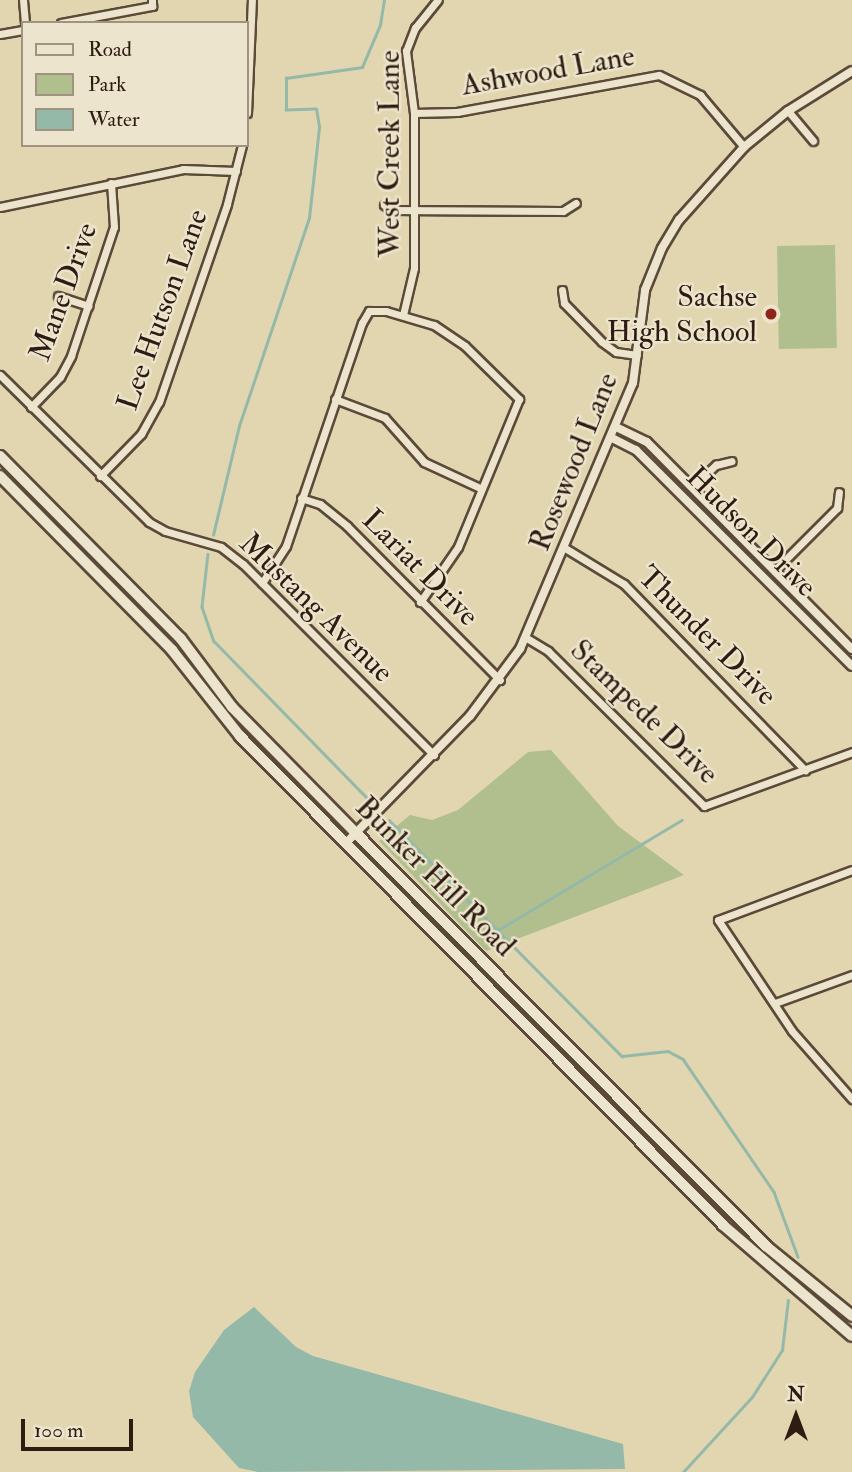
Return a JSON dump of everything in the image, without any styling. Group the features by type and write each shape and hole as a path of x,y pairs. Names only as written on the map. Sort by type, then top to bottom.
{"main road":[{"name":"Bunker Hill Road","path":"0,456 181,639 232,707 357,834 766,1246 852,1316"},
{"name":"Bunker Hill Road","path":"0,476 154,630 224,719 723,1225 852,1336"}],"street":[{"path":"23,0 25,21"},
{"path":"72,21 152,6 152,0"},
{"path":"248,85 251,0"},
{"name":"West Creek Lane","path":"403,315 414,268 414,113 406,51 415,28 438,0"},
{"path":"0,34 21,30"},
{"name":"Rosewood Lane","path":"346,843 433,755 499,680 525,637 612,438 633,383 645,290 662,248 715,175 744,147 788,111 852,71"},
{"name":"Ashwood Lane","path":"414,113 457,112 659,75 700,95 744,147"},
{"path":"788,111 813,141"},
{"name":"Lee Hutson Lane","path":"100,476 141,433 159,402 236,171 242,147"},
{"path":"0,207 195,167 236,171"},
{"name":"Mane Drive","path":"32,407 67,367 114,228 111,183"},
{"path":"384,205 391,210 413,211 563,211 576,203"},
{"path":"562,290 564,303 602,342 616,352 637,355"},
{"path":"58,296 88,306"},
{"path":"262,583 286,546 335,399 369,311 403,315 434,325 465,346 519,400 480,488 458,547 420,602"},
{"name":"Mustang Avenue","path":"0,375 149,522 165,531 220,547 262,583 433,755"},
{"path":"335,399 385,418 424,462 480,488"},
{"name":"Hudson Drive","path":"616,427 647,442 852,649"},
{"name":"Hudson Drive","path":"612,438 636,450 852,666"},
{"path":"692,487 716,466 732,461"},
{"path":"775,570 838,508 839,492"},
{"name":"Lariat Drive","path":"301,498 320,504 347,526 499,680"},
{"name":"Thunder Drive","path":"565,548 624,584 805,771"},
{"path":"843,640 852,634"},
{"name":"Stampede Drive","path":"525,637 558,660 704,806 852,752"},
{"path":"852,870 718,920 812,1056 852,1098"},
{"path":"775,1003 852,975"},
{"path":"843,1089 852,1083"}],"green space":[{"path":"835,245 837,348 779,349 777,246"},
{"path":"551,750 618,826 684,875 486,951 379,841 410,815 432,820 458,810 528,752"}],"water":[{"path":"254,1307 296,1347 313,1356 623,1444 625,1469 258,1472 239,1468 193,1417 189,1391 195,1372 224,1330"}],"waterway":[{"path":"213,535 239,426 309,218 319,127 316,109 286,110 286,78 362,67 380,25 384,0"},
{"path":"208,554 202,607 214,641 370,801"},
{"path":"389,820 622,1056 668,1051 683,1059 774,1192 798,1257"},
{"path":"498,930 682,820"},
{"path":"683,1472 752,1397 782,1350 788,1300"}],"place":[{"name":"Sachse High School","path":"771,314"}]}
